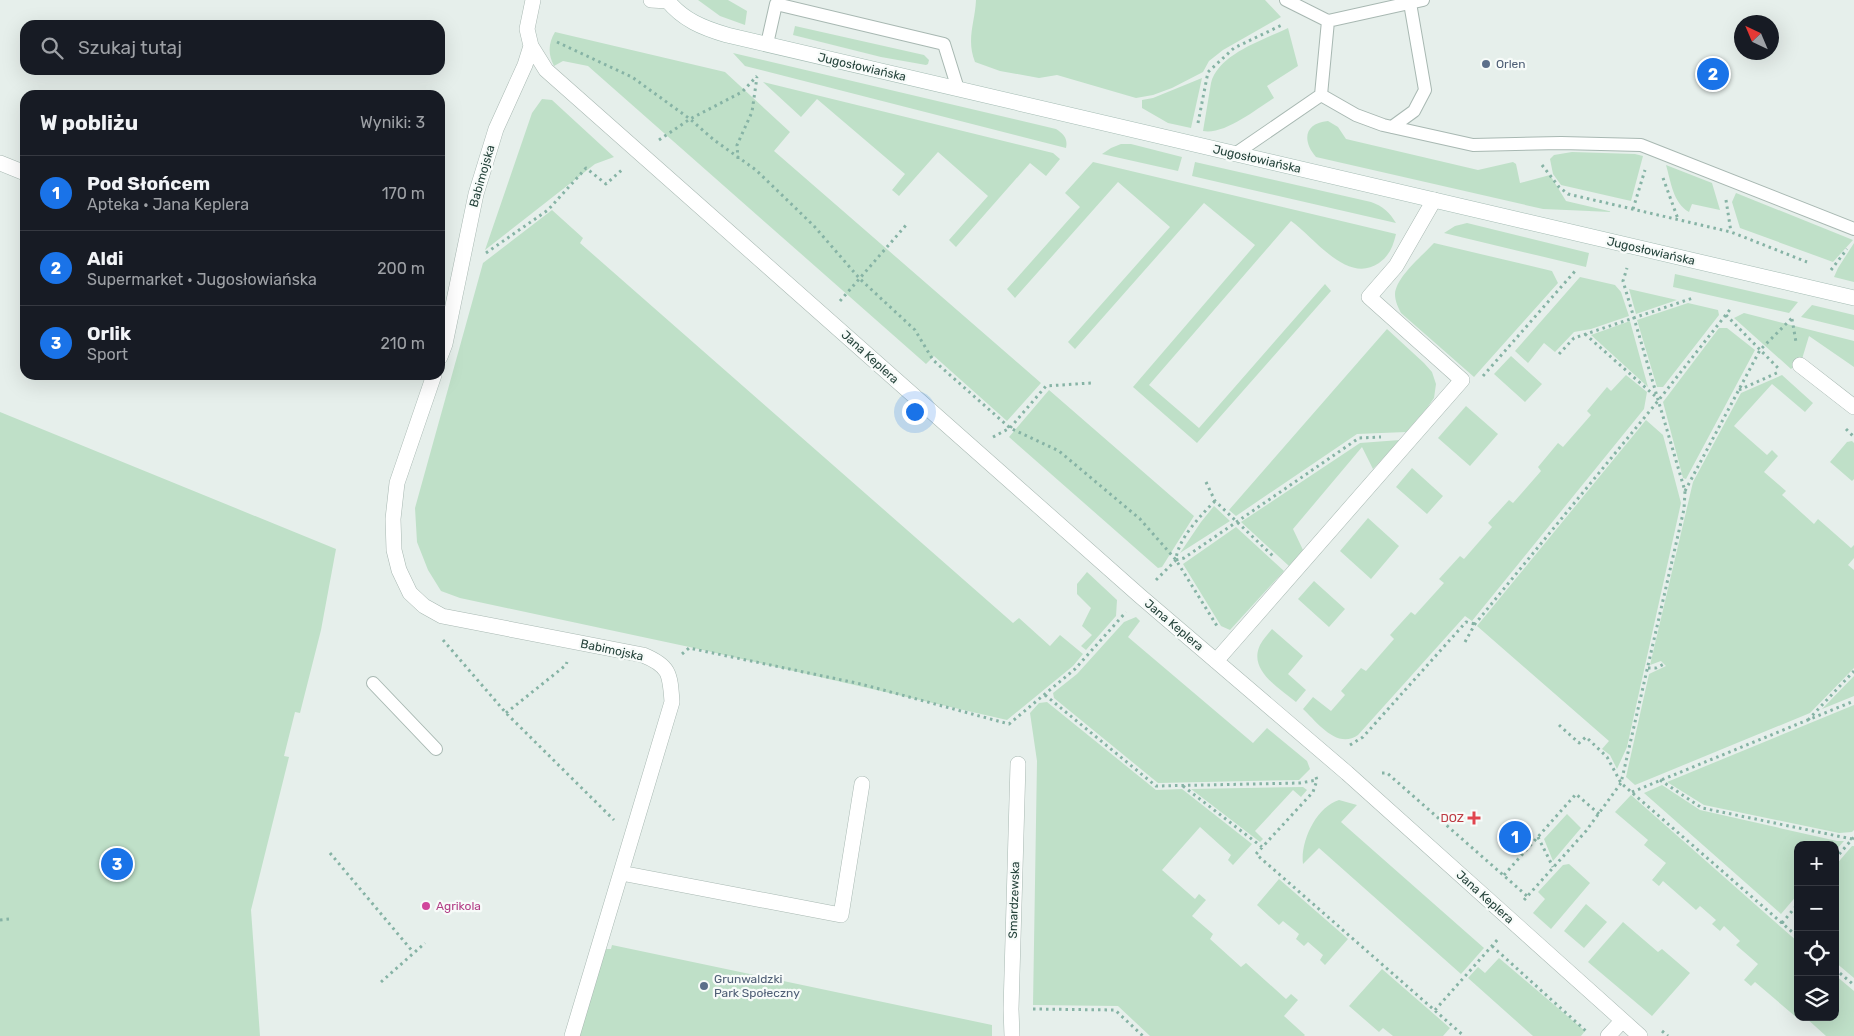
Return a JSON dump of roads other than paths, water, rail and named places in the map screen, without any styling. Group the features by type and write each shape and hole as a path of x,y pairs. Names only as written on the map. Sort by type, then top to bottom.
{"street":[{"path":"531,46 527,29 533,0"},
{"name":"Jugosłowiańska","path":"651,0 668,1 678,12 696,25 719,33 1854,298"},
{"name":"Jana Keplera","path":"531,46 546,70 1140,596 1347,773 1640,1036"},
{"name":"Babimojska","path":"445,334 484,166 496,129 525,65 531,46"},
{"path":"0,163 20,171"},
{"path":"1216,661 1462,380 1369,297 1396,266 1434,200"},
{"path":"1800,365 1854,407"},
{"name":"Babimojska","path":"432,380 397,484 393,520 394,550 398,570 410,593 424,606 442,616 643,655 655,660 666,668 670,677 672,702 620,873"},
{"name":"Smardzewska","path":"1012,1036 1011,1009 1018,764"},
{"path":"572,1036 620,873 842,915 862,784"},
{"path":"1608,1036 1622,1021"}],"lane":[{"path":"1291,2 1328,21 1423,0"},
{"path":"1392,127 1414,111 1425,90 1410,3"},
{"path":"767,44 776,4 944,44 958,89"},
{"path":"1321,95 1328,21"},
{"path":"1321,95 1356,115 1392,127 1473,145 1560,142 1641,145 1854,229"},
{"path":"1235,154 1321,95"},
{"path":"373,683 436,749"}],"place":[{"name":"Orlen","path":"1486,64"},
{"name":"Aldi","path":"1713,74"},
{"name":"DOZ","path":"1474,818"},
{"name":"Pod Słońcem","path":"1515,837"},
{"name":"Orlik","path":"117,864"},
{"name":"Agrikola","path":"426,906"},
{"name":"Grunwaldzki Park Społeczny","path":"704,986"}]}
